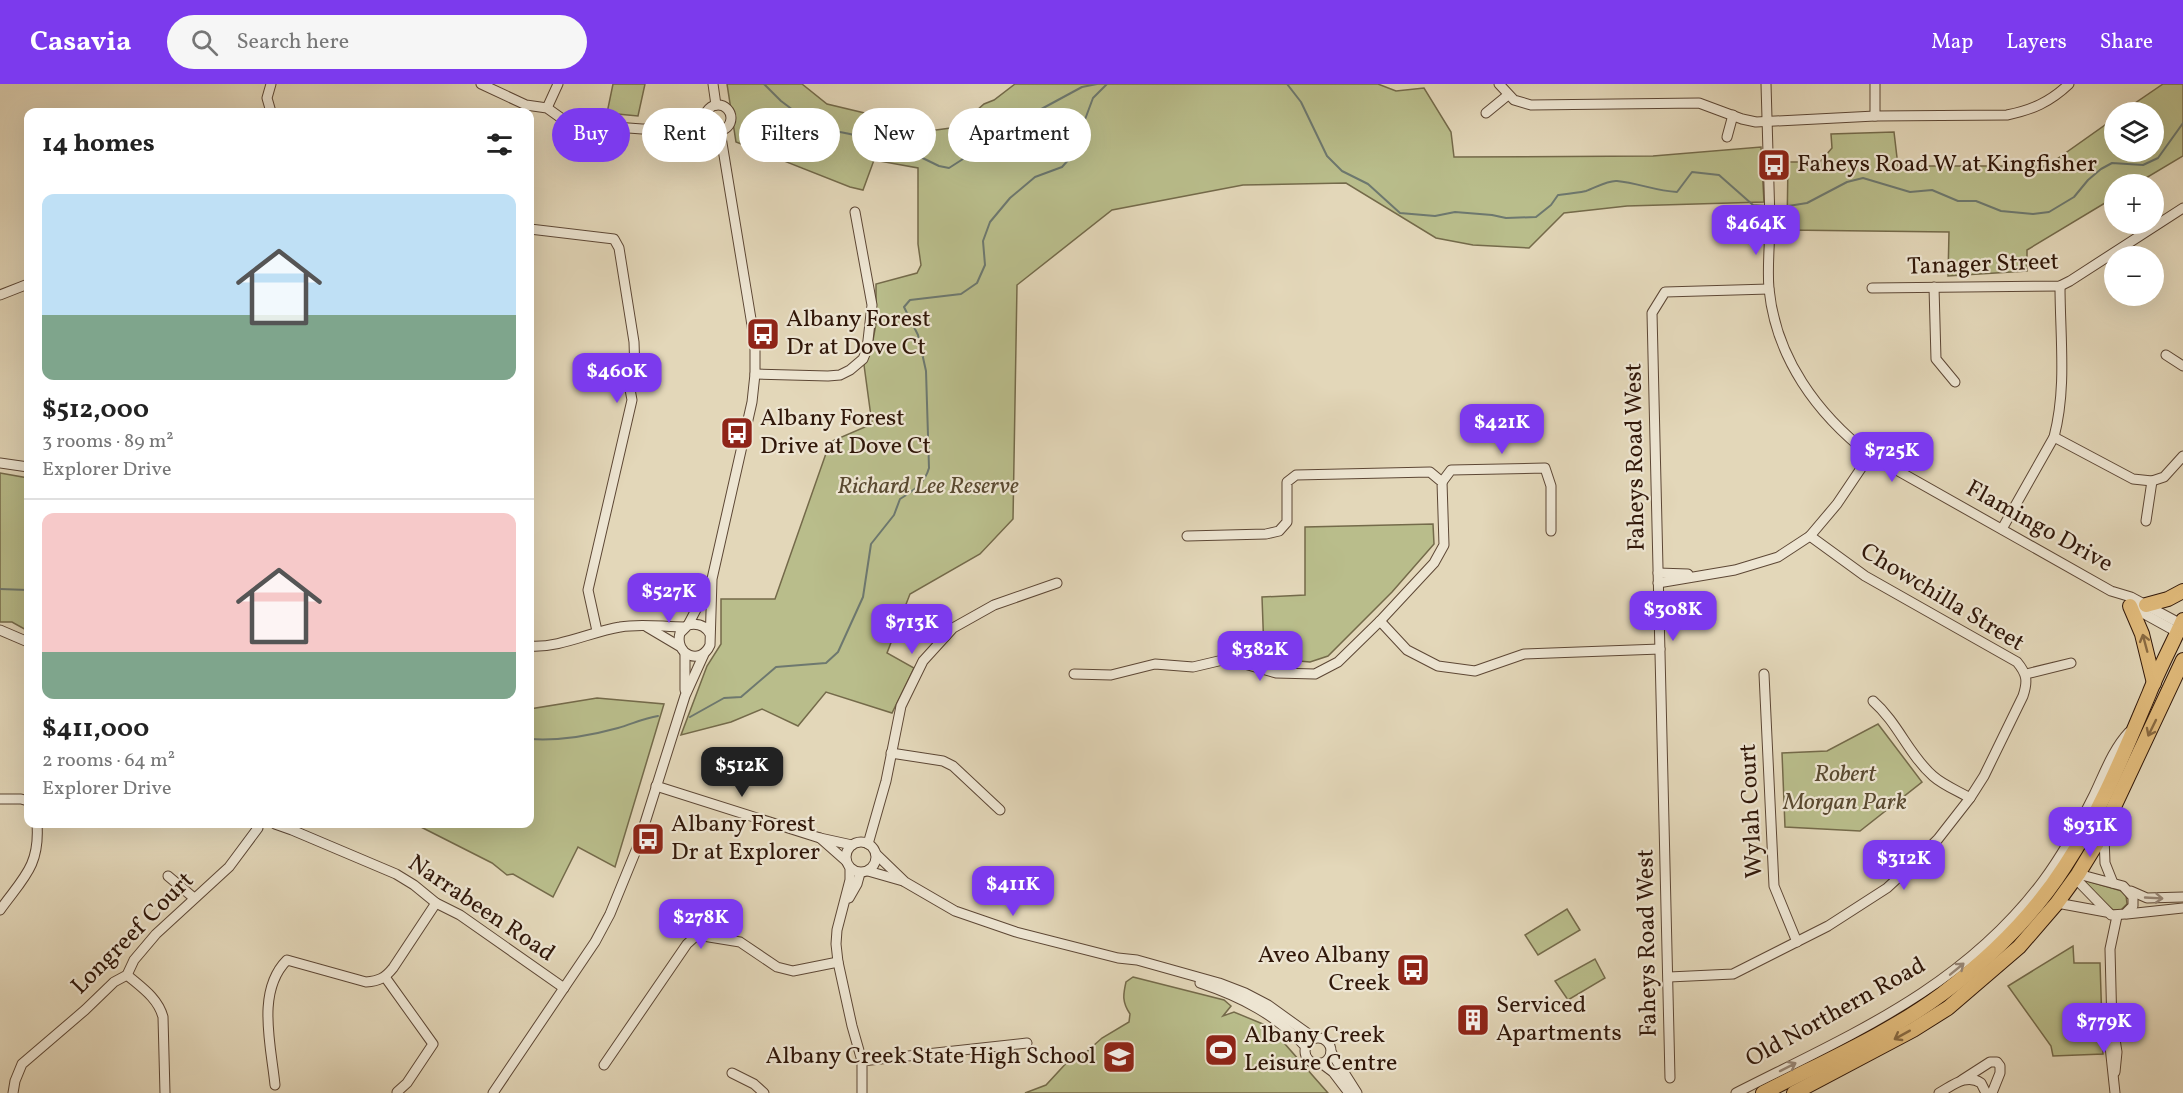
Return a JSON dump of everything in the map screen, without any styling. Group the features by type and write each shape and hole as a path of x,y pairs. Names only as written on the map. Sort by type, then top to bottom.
{"highway":[{"path":"2146,605 2168,599 2183,591"},
{"path":"2130,606 2142,634 2154,683"},
{"path":"2077,876 2059,866 2093,818 2182,627"},
{"name":"Old Northern Road","path":"1794,1093 1913,1030 1948,1008 2019,947 2077,876 2105,826 2180,674 2183,660"},
{"name":"Old Northern Road","path":"1763,1093 1905,1018 1941,995 1978,966 2007,937 2039,902 2059,866"}],"street":[{"path":"266,108 267,94 271,84"},
{"path":"481,84 526,105 547,108 575,124 642,129"},
{"path":"547,108 558,84"},
{"path":"713,84 716,105"},
{"path":"1499,84 1514,100 1531,105 1699,103 1748,121 2016,113 2045,103 2069,84"},
{"path":"1766,84 1770,289"},
{"path":"1875,84 1875,116"},
{"path":"1486,113 1508,95"},
{"path":"711,108 716,105 726,108"},
{"path":"727,110 731,116 727,127"},
{"path":"1727,137 1733,115"},
{"path":"493,1093 599,935 610,914 633,857 685,696 710,645 712,579 745,439 755,374 755,347 725,162"},
{"name":"Tanager Street","path":"1872,288 2060,286 2183,208"},
{"path":"755,374 840,375 863,359 867,349 872,305 855,212"},
{"path":"534,229 611,238 618,243 635,352 635,372 629,384 632,400 588,590 597,631"},
{"path":"0,295 24,286"},
{"path":"2002,529 2054,436 2063,389 2060,286"},
{"path":"1934,287 1936,359 1955,382"},
{"name":"Flamingo Drive","path":"1770,289 1777,326 1798,376 1824,414 1848,438 1870,455 2111,591 2146,605 2182,627"},
{"name":"Faheys Road West","path":"1670,1078 1652,313 1665,292 1770,289"},
{"path":"2166,355 2183,366"},
{"path":"587,382 629,384"},
{"path":"2054,436 2133,479 2152,482 2164,477 2183,456"},
{"path":"1658,584 1697,575 1735,570 1778,557 1810,536 1837,504 1870,455"},
{"path":"0,463 24,467"},
{"path":"1074,674 1111,675 1155,664 1193,667 1227,660 1276,673 1315,674 1338,662 1434,563 1444,545 1442,482 1451,470 1545,468 1551,486 1551,531"},
{"path":"1188,536 1266,534 1279,531 1287,522 1287,482 1296,475 1430,472 1442,482"},
{"path":"2146,521 2152,482"},
{"name":"Chowchilla Street","path":"1669,976 1733,974 1851,912 1887,888 1938,838 1970,798 1984,776 2024,696 2027,685 2026,674 2017,662 1865,576 1810,536"},
{"path":"1658,573 1697,575"},
{"path":"685,696 679,637 712,579"},
{"path":"868,844 901,706 923,661 953,628 994,606 1057,583"},
{"name":"Flamingo Drive","path":"2111,591 2130,606 2182,627"},
{"path":"1380,621 1407,650 1438,666 1475,671 1524,654 1660,649"},
{"path":"534,646 550,645 597,631 632,625 699,625 710,634"},
{"path":"645,626 694,657 704,654"},
{"path":"0,630 24,640"},
{"path":"2026,674 2071,663"},
{"name":"Wylah Court","path":"1764,674 1774,886 1797,942"},
{"path":"1873,701 1891,719 1924,767 1935,778 1970,798"},
{"path":"891,753 943,761 953,766 1000,810"},
{"path":"656,786 820,838 868,844 905,882 940,903 970,917 1016,932 1195,975 1245,993 1268,1005 1314,1038 1325,1040 1357,1093"},
{"path":"0,799 24,800"},
{"path":"862,1093 862,1061 838,962 837,930 850,880 847,852 875,818"},
{"path":"2105,826 2103,857 2113,883"},
{"path":"0,910 33,864 37,828"},
{"name":"Longreef Court","path":"12,1093 22,1064 114,982 127,975 134,960 156,933 229,867 255,828"},
{"name":"Narrabeen Road","path":"285,828 396,874 436,903 460,915 564,988"},
{"path":"820,838 848,864 864,872 905,882"},
{"path":"844,905 864,872 875,864 876,854"},
{"name":"Old Northern Road","path":"1736,1093 1842,1040 1925,993 1990,940 2059,866"},
{"path":"168,876 194,898"},
{"path":"2077,876 2113,883 2145,898 2183,897"},
{"path":"2077,876 2117,914"},
{"path":"2115,1093 2110,1046 2112,1028 2110,949 2117,914 2134,902 2133,894 2127,888"},
{"path":"275,1085 267,1003 278,969 288,960 366,982 385,978 436,903"},
{"path":"2057,903 2117,914 2183,908"},
{"path":"604,1065 687,944 696,935 740,942 777,967 793,971 838,962"},
{"path":"1118,958 1136,966 1194,981 1244,1000 1276,1018 1306,1047 1307,1058 1314,1063 1321,1063 1328,1059 1331,1052"},
{"path":"127,975 152,996 161,1008 165,1093"},
{"path":"385,978 433,1044 407,1083 397,1092"},
{"path":"1306,1047 1314,1038"},
{"path":"862,1061 1027,1043"},
{"path":"1939,1093 1988,1063 1997,1062 2000,1072 1992,1093"},
{"path":"1321,1063 1333,1072 1349,1093"},
{"path":"732,1073 754,1084 764,1093"},
{"path":"1962,1080 1976,1080 1986,1093"}],"green space":[{"path":"613,84 645,84 638,116 630,115 630,108 608,108"},
{"name":"Richard Lee Reserve","path":"727,84 802,84 827,104 852,110 852,162 873,162 863,190 787,162 840,162 840,108 739,108 739,143 736,142"},
{"name":"Richard Lee Reserve","path":"1015,84 1378,84 1396,91 1424,88 1451,132 1454,157 1653,156 1761,147 1764,202 1627,206 1564,213 1529,248 1473,245 1436,238 1346,183 1243,185 1112,210 1017,285 1013,519 980,554 910,594 887,653 914,668 892,713 826,692 798,726 762,709 731,722 681,735 707,666 721,644 721,599 775,599 830,442 872,424 864,365 871,351 876,324 876,284 917,273 921,265 918,244 918,168 885,162 936,162 936,130 948,128 948,162 1091,162 1091,108 979,108"},
{"path":"2163,84 2183,84 2183,156 2153,174 2104,174 2104,204 2027,250 2027,271 1948,276 1949,232 1787,230 1788,162 1820,162 1832,148 1831,134 1894,132 1898,166 2047,166 2104,126 2104,162 2164,162 2164,102 2137,102"},
{"path":"0,473 24,477 24,629 12,622 0,622"},
{"path":"1433,524 1434,544 1392,592 1328,656 1310,662 1287,660 1264,652 1262,597 1305,595 1305,527"},
{"path":"597,698 664,704 615,867 578,847 553,897 513,874 507,875 492,863 423,828 534,828 534,708"},
{"name":"Robert Morgan Park","path":"1878,724 1922,782 1860,831 1785,827 1782,753 1827,751"},
{"path":"2084,880 2122,891 2126,895 2127,904 2120,911 2113,910 2083,882"},
{"path":"1567,909 1580,930 1538,955 1525,935"},
{"path":"2073,946 2074,963 2100,963 2103,1054 2053,1056 2051,1046 2008,986"},
{"path":"1595,959 1605,978 1568,1000 1555,981"},
{"path":"1133,977 1224,1000 1231,1006 1223,1016 1234,1012 1270,1027 1328,1093 1025,1093 1046,1085 1071,1058 1084,1054 1102,1038 1129,1022 1130,1014 1124,1002 1124,995 1126,982"}],"waterway":[{"path":"764,84 781,101 809,122 825,129 906,150 939,166 949,168 963,159 971,140 987,125 995,121 1011,123 1021,120 1082,87 1097,84"},
{"path":"690,717 724,698 741,697 776,667 826,663 838,652 863,597 871,544 894,515 900,499 914,490 929,468 926,371 918,335 904,307 910,300 961,294 977,283 985,265 983,241 990,222 1010,198 1035,177 1062,167 1071,157 1093,98 1107,84"},
{"path":"1287,84 1301,102 1327,156 1342,171 1368,184 1400,213 1435,216 1455,212 1506,218 1536,217 1551,205 1558,195 1586,191 1613,181 1677,192 1692,172 1719,175 1753,205 1766,206"},
{"path":"1772,206 1782,207 1807,203 1847,182 1863,178 1910,192 1932,190 1958,201 1976,201 2001,211 2033,214 2049,212 2074,197 2088,180 2112,163 2143,165 2158,158 2183,123"},
{"path":"0,589 24,590"},
{"path":"534,739 585,736 658,716"}],"place":[{"name":"Faheys Road W at Kingfisher","path":"1774,165"},
{"name":"Albany Forest Dr at Dove Ct","path":"763,334"},
{"name":"Albany Forest Drive at Dove Ct","path":"737,433"},
{"name":"Albany Forest Dr at Explorer","path":"648,839"},
{"name":"Aveo Albany Creek","path":"1413,970"},
{"name":"Serviced Apartments","path":"1473,1020"},
{"name":"Albany Creek Leisure Centre","path":"1221,1050"},
{"name":"Albany Creek State High School","path":"1119,1057"}]}
